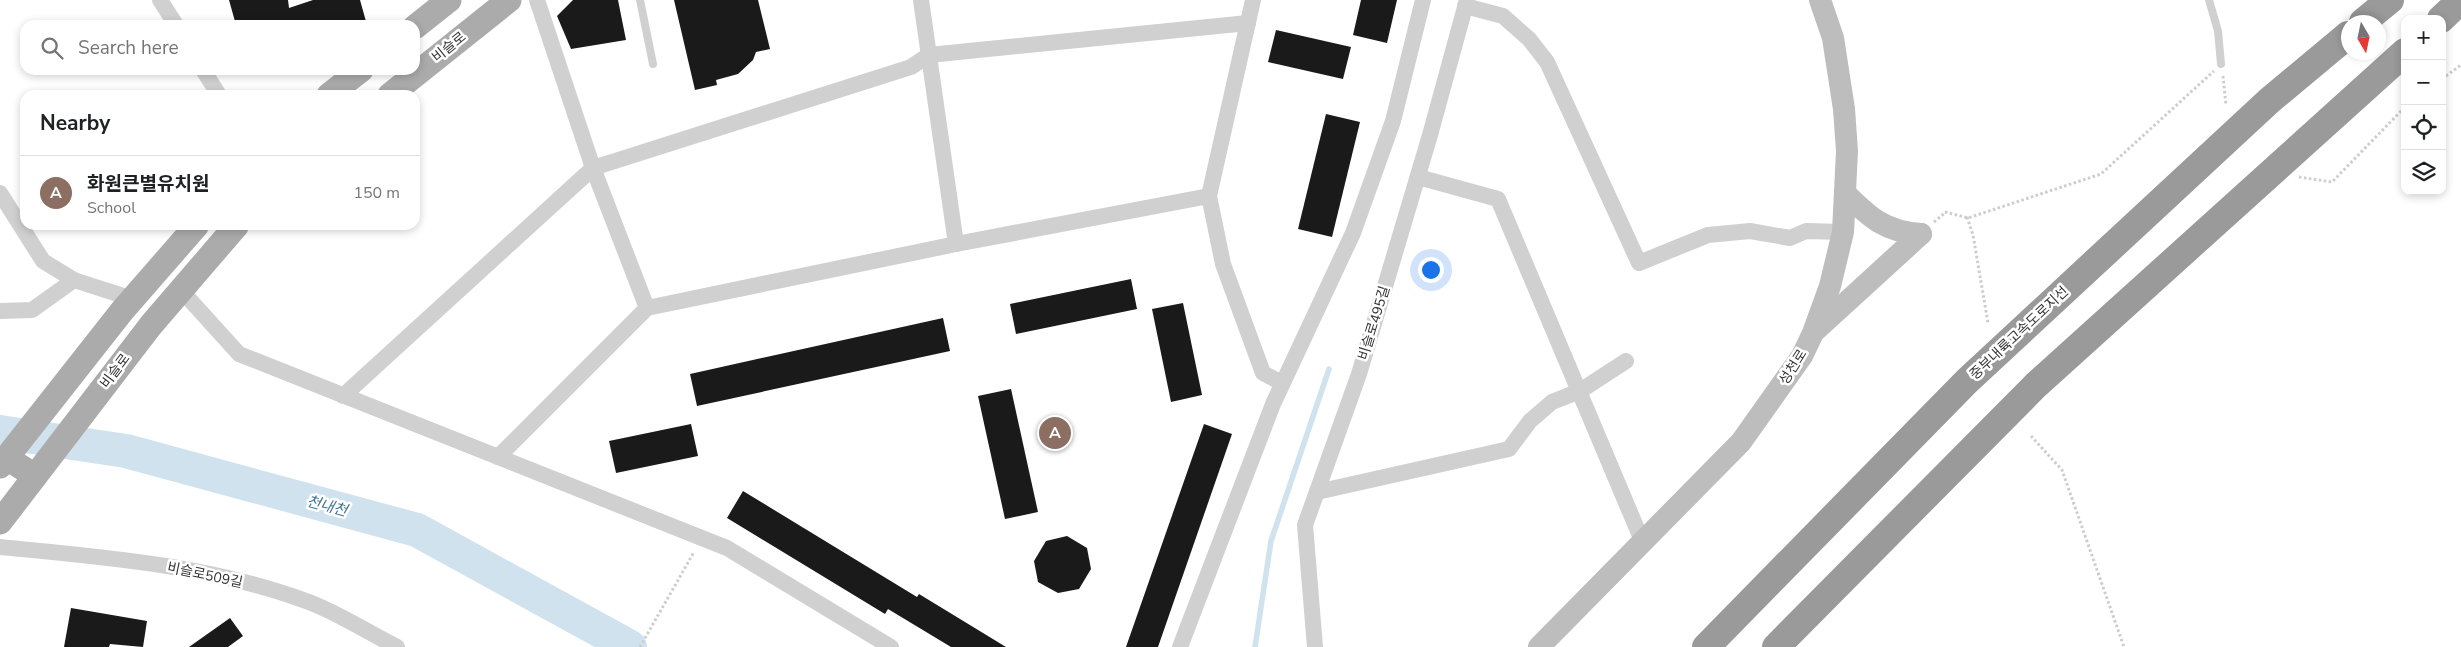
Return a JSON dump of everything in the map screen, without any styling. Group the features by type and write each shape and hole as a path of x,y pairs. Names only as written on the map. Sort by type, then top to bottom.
{"highway":[{"path":"2372,15 2390,0"},
{"path":"2445,15 2461,0"},
{"name":"중부내륙고속도로지선","path":"1706,647 1967,381 2270,100 2341,41"},
{"path":"1776,647 2036,385 2401,56"}],"main road":[{"path":"420,23 449,0"},
{"path":"476,25 488,0"},
{"name":"비슬로","path":"420,71 509,0"},
{"name":"성천로","path":"1539,647 1741,442 1802,356 1813,333 1830,286 1843,232 1847,151 1844,109 1833,38 1820,0"},
{"path":"335,90 354,75"},
{"name":"비슬로","path":"396,90 415,75"},
{"path":"1845,193 1869,217 1885,227 1903,233 1920,234"},
{"path":"35,476 3,462 128,305 193,230"},
{"name":"비슬로","path":"2,520 151,325 233,230"},
{"path":"1813,333 1920,234"}],"street":[{"path":"160,0 173,20"},
{"path":"537,0 593,168 647,308"},
{"path":"921,0 956,244"},
{"path":"1253,0 1209,196 1223,264 1263,374 1282,383"},
{"path":"1180,647 1282,383 1353,233 1393,121 1423,0"},
{"path":"1466,3 1503,16 1529,38 1547,62 1639,264 1708,235 1750,231 1790,238 1806,231 1843,232"},
{"name":"비슬로495길","path":"1315,647 1305,525 1359,374 1418,177 1466,3"},
{"path":"343,396 593,168 910,68 929,55 1248,22"},
{"path":"207,75 216,90"},
{"path":"1418,177 1498,199 1643,543"},
{"path":"0,193 20,225"},
{"path":"498,457 647,308 956,244 1209,196"},
{"path":"23,230 43,261 74,280 128,305"},
{"path":"0,311 32,310 74,280"},
{"path":"180,290 239,354 727,548 891,647"},
{"path":"1317,492 1509,449 1530,421 1552,402 1580,391 1626,361"},
{"name":"비슬로509길","path":"0,547 114,558 227,578 307,601 397,647"}],"lane":[{"path":"640,0 653,64"},
{"path":"2209,0 2218,31 2221,64"}],"path":[{"path":"2221,64 2226,105"},
{"path":"1920,234 1945,212 1968,218 2101,174 2221,64"},
{"path":"2446,76 2461,65"},
{"path":"2295,177 2332,182 2401,112"},
{"path":"1968,218 1973,235 1988,323"},
{"path":"2031,436 2062,470 2124,647"},
{"path":"640,647 696,547"}],"building":[{"path":"229,0 288,0 289,8 313,0 360,0 366,20 235,20"},
{"path":"573,0 618,0 626,40 571,49 557,16"},
{"path":"674,0 758,0 770,49 756,52 753,60 738,74 716,80 717,85 695,90"},
{"path":"1361,0 1397,0 1387,43 1353,35"},
{"path":"1276,30 1351,47 1343,79 1268,62"},
{"path":"1326,114 1360,122 1332,237 1298,229"},
{"path":"1131,279 1137,309 1016,334 1010,304"},
{"path":"1183,303 1202,395 1171,402 1152,309"},
{"path":"943,318 950,351 697,406 690,374"},
{"path":"1011,389 1038,512 1005,519 978,396"},
{"path":"691,424 698,456 616,473 609,441"},
{"path":"1204,424 1232,434 1158,647 1126,647"},
{"path":"743,491 917,597 919,594 1006,647 951,647 888,609 885,614 727,518"},
{"path":"1067,536 1087,548 1091,569 1079,589 1058,593 1038,582 1034,561 1046,541"},
{"path":"71,608 147,621 143,647 110,644 109,647 64,647"},
{"path":"230,618 243,636 228,647 189,647"}],"waterway":[{"path":"1255,647 1271,541 1329,369"},
{"name":"천내천","path":"0,432 126,451 417,530 630,647"}],"place":[{"name":"화원큰별유치원","path":"1055,433"}]}
